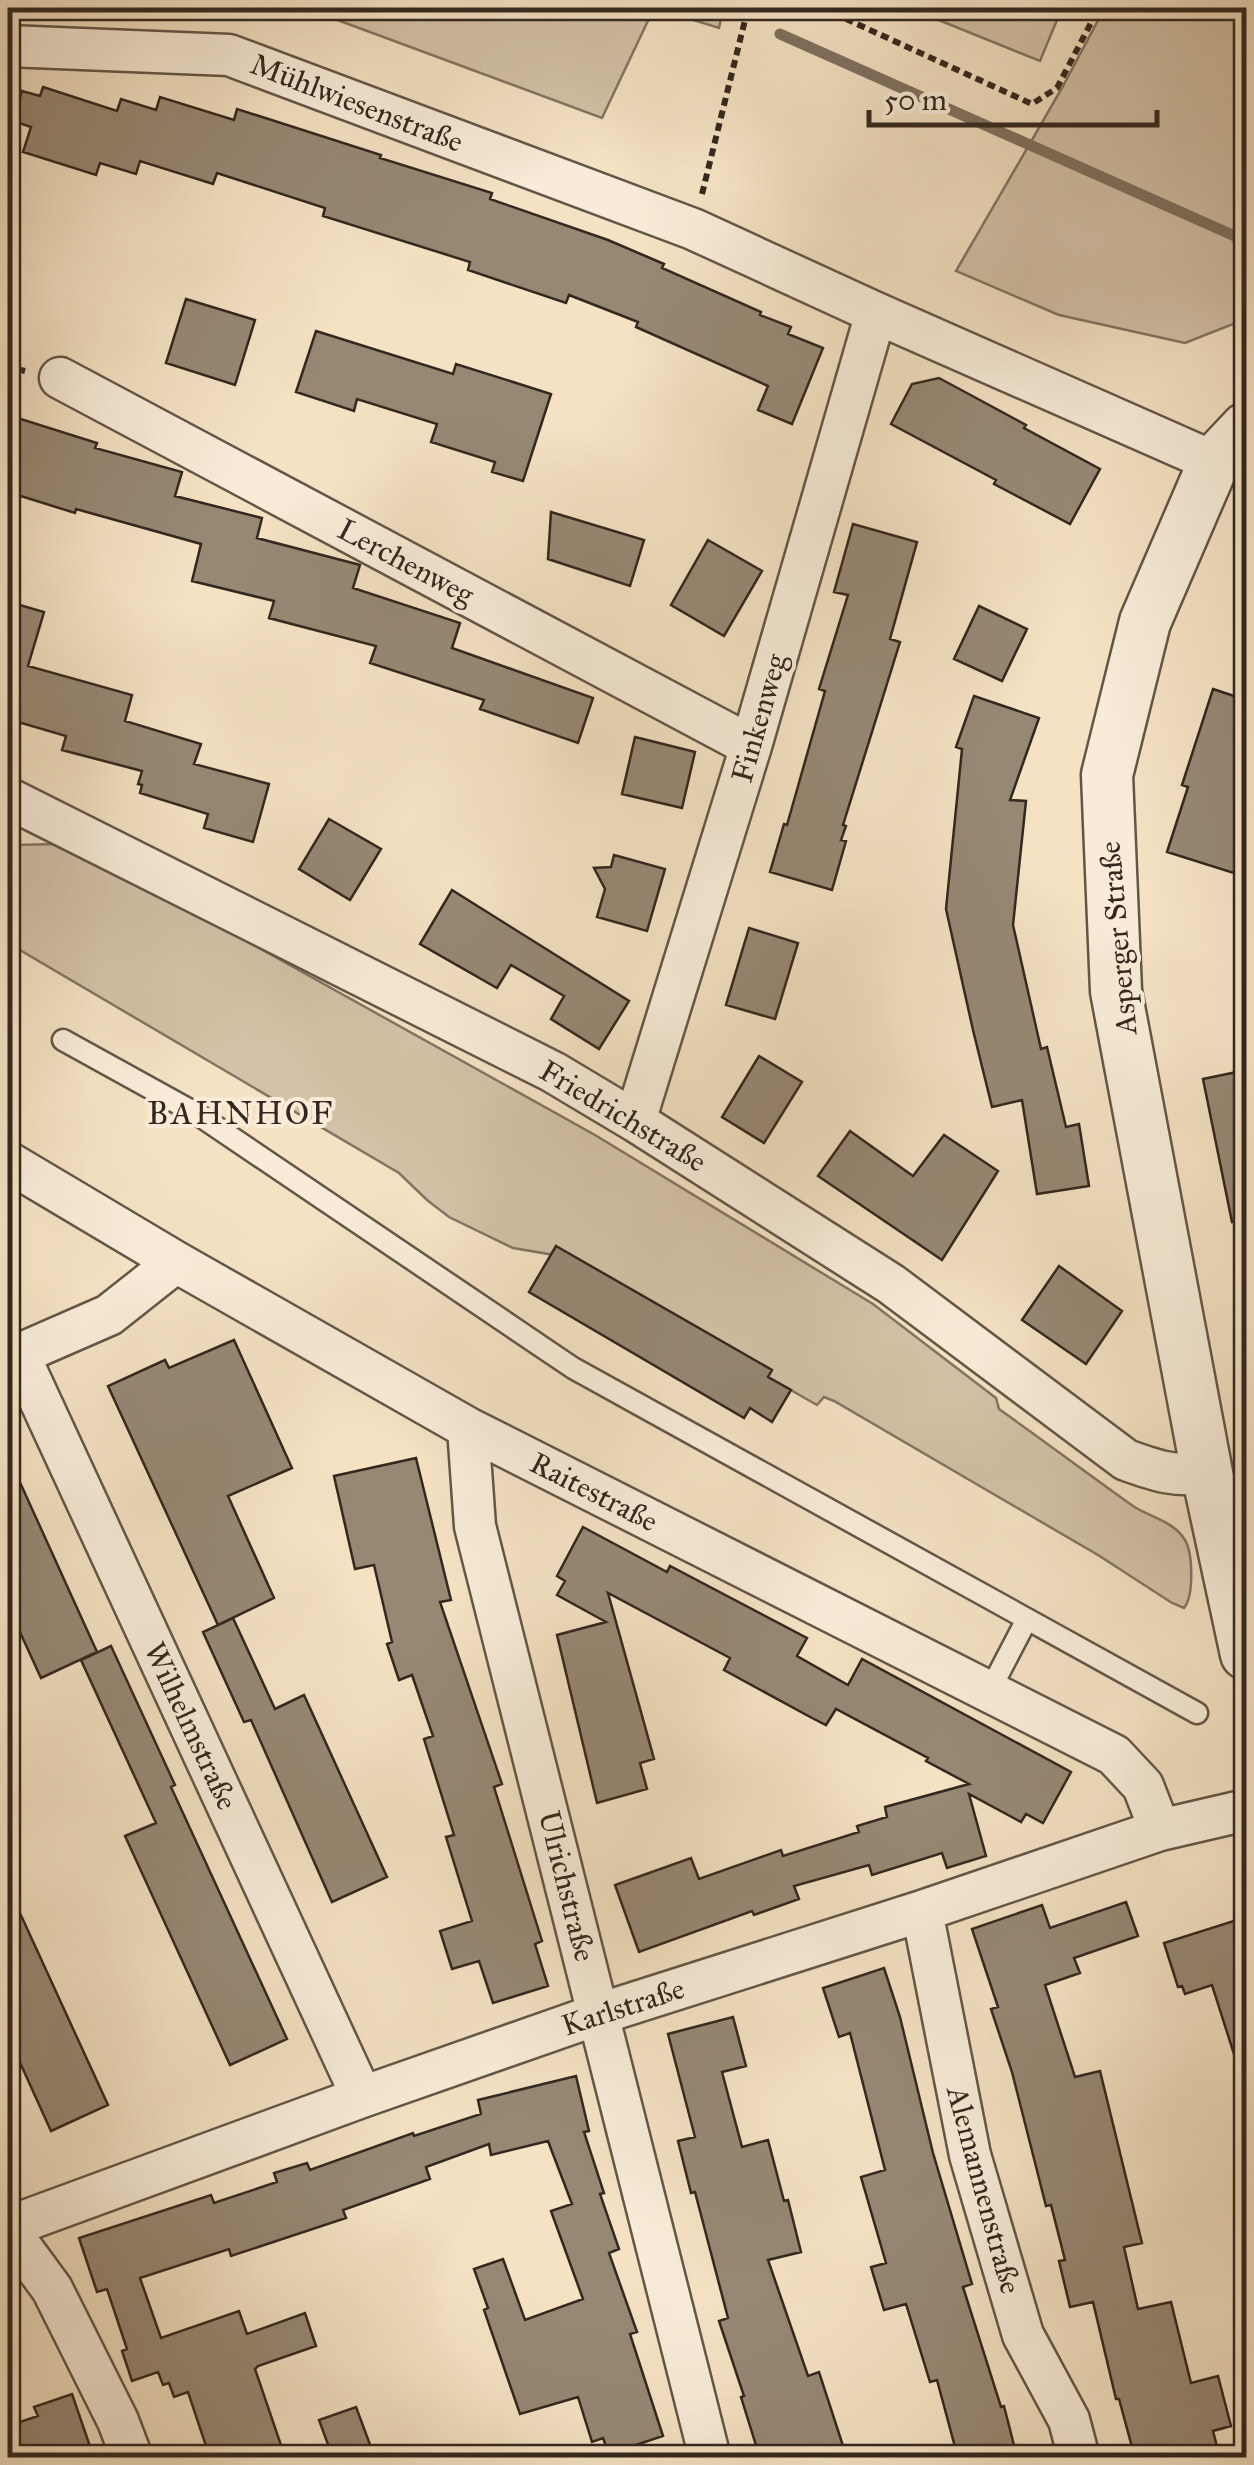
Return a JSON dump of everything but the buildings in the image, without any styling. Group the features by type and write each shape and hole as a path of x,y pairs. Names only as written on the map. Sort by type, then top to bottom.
{"street":[{"name":"Mühlwiesenstraße","path":"8,46 229,55 693,229 876,313 1230,445"},
{"name":"Finkenweg","path":"635,1120 751,746 876,313"},
{"name":"Lerchenweg","path":"60,378 751,746"},
{"name":"Asperger Straße","path":"1230,445 1146,622 1107,775 1116,991 1206,1473 1235,1548 1246,1654"},
{"name":"Friedrichstraße","path":"8,798 553,1072 891,1284 1126,1460 1165,1474 1206,1473"},
{"name":"Raitestraße","path":"8,1162 468,1428 1114,1755 1143,1786 1160,1830"},
{"path":"14,1357 110,1315 176,1262"},
{"name":"Wilhelmstraße","path":"14,1357 362,2097"},
{"name":"Ulrichstraße","path":"468,1428 475,1526 710,2458"},
{"name":"Karlstraße","path":"8,2228 600,2014 1160,1830 1246,1810"},
{"name":"Alemannenstraße","path":"922,1911 970,2155 1022,2335 1069,2420 1079,2458"},
{"path":"8,2228 52,2289 118,2421 132,2458"}],"lane":[{"path":"63,1040 197,1114 573,1368 1197,1713"},
{"path":"989,1692 1027,1619"}],"path":[{"path":"693,229 748,8"},
{"path":"822,8 1032,104 1057,88 1092,18 1106,8"}],"shaded area":[{"path":"305,8 654,8 602,118"},
{"path":"655,8 723,8 719,28"},
{"path":"909,8 1062,8 1040,61"},
{"path":"1246,8 1246,319 1185,343 1059,315 956,271 1103,11"},
{"path":"8,841 16,845 55,844 164,895 595,1135 873,1304 996,1398 999,1409 1133,1506 1180,1534 1188,1546 1191,1565 1190,1594 1184,1608 834,1401 824,1397 817,1405 554,1255 513,1248 449,1217 399,1173 8,943"}],"waterway":[{"path":"780,34 1246,241"}],"district":[{"name":"BAHNHOF","path":"241,1113"}]}
